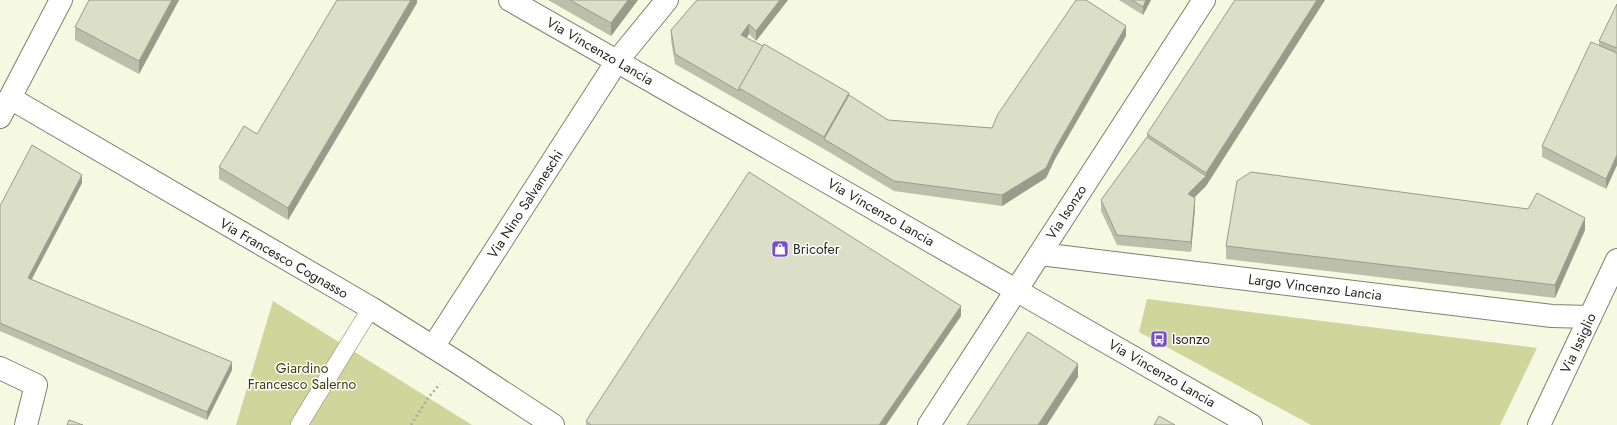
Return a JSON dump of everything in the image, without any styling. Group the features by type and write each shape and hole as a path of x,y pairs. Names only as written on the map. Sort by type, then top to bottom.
{"street":[{"path":"5,108 61,0"},
{"name":"Via Vincenzo Lancia","path":"510,0 1251,425"},
{"name":"Via Nino Salvaneschi","path":"433,347 617,61 667,0"},
{"name":"Via Isonzo","path":"929,425 1204,0"},
{"name":"Via Francesco Cognasso","path":"5,108 371,308 553,425"},
{"name":"Largo Vincenzo Lancia","path":"1040,254 1552,316 1590,317"},
{"name":"Via Issiglio","path":"1539,425 1617,260"},
{"path":"0,368 36,385 26,425"}],"lane":[{"path":"299,425 371,308"}],"path":[{"path":"411,425 428,398 460,364"}],"green space":[{"path":"1147,299 1537,348 1500,425 1311,425 1139,332"},
{"name":"Giardino Francesco Salerno","path":"273,301 472,425 236,425"}],"building":[{"path":"89,0 172,0 139,61 75,27"},
{"path":"337,0 411,0 288,208 219,167 244,126 257,134"},
{"path":"570,0 628,0 611,23"},
{"path":"697,0 780,0 756,31 749,24 741,35 763,46 739,88 739,91 675,54 671,30"},
{"path":"1076,0 1086,0 1126,26 1055,149 1046,168 1002,195 894,181 824,139 849,95 888,120 992,128 998,114"},
{"path":"1132,0 1146,0 1143,7"},
{"path":"1235,0 1317,0 1206,173 1147,134"},
{"path":"1617,4 1617,48 1599,41"},
{"path":"1591,42 1617,53 1617,155 1606,179 1542,146"},
{"path":"764,44 849,93 824,137 739,88"},
{"path":"1147,137 1206,176 1188,194 1195,198 1191,242 1117,235 1101,200"},
{"path":"32,145 82,175 28,278 232,362 207,412 0,323 0,206"},
{"name":"Bricofer","path":"749,172 961,306 879,425 591,425 586,421"},
{"path":"1251,172 1528,209 1537,193 1585,218 1555,285 1226,246 1237,181"},
{"path":"1028,332 1078,364 1038,425 967,425"},
{"path":"1159,416 1175,425 1154,425"},
{"path":"69,420 83,425 67,425"}],"place":[{"name":"Bricofer","path":"780,249"},
{"name":"Isonzo","path":"1159,339"}]}
